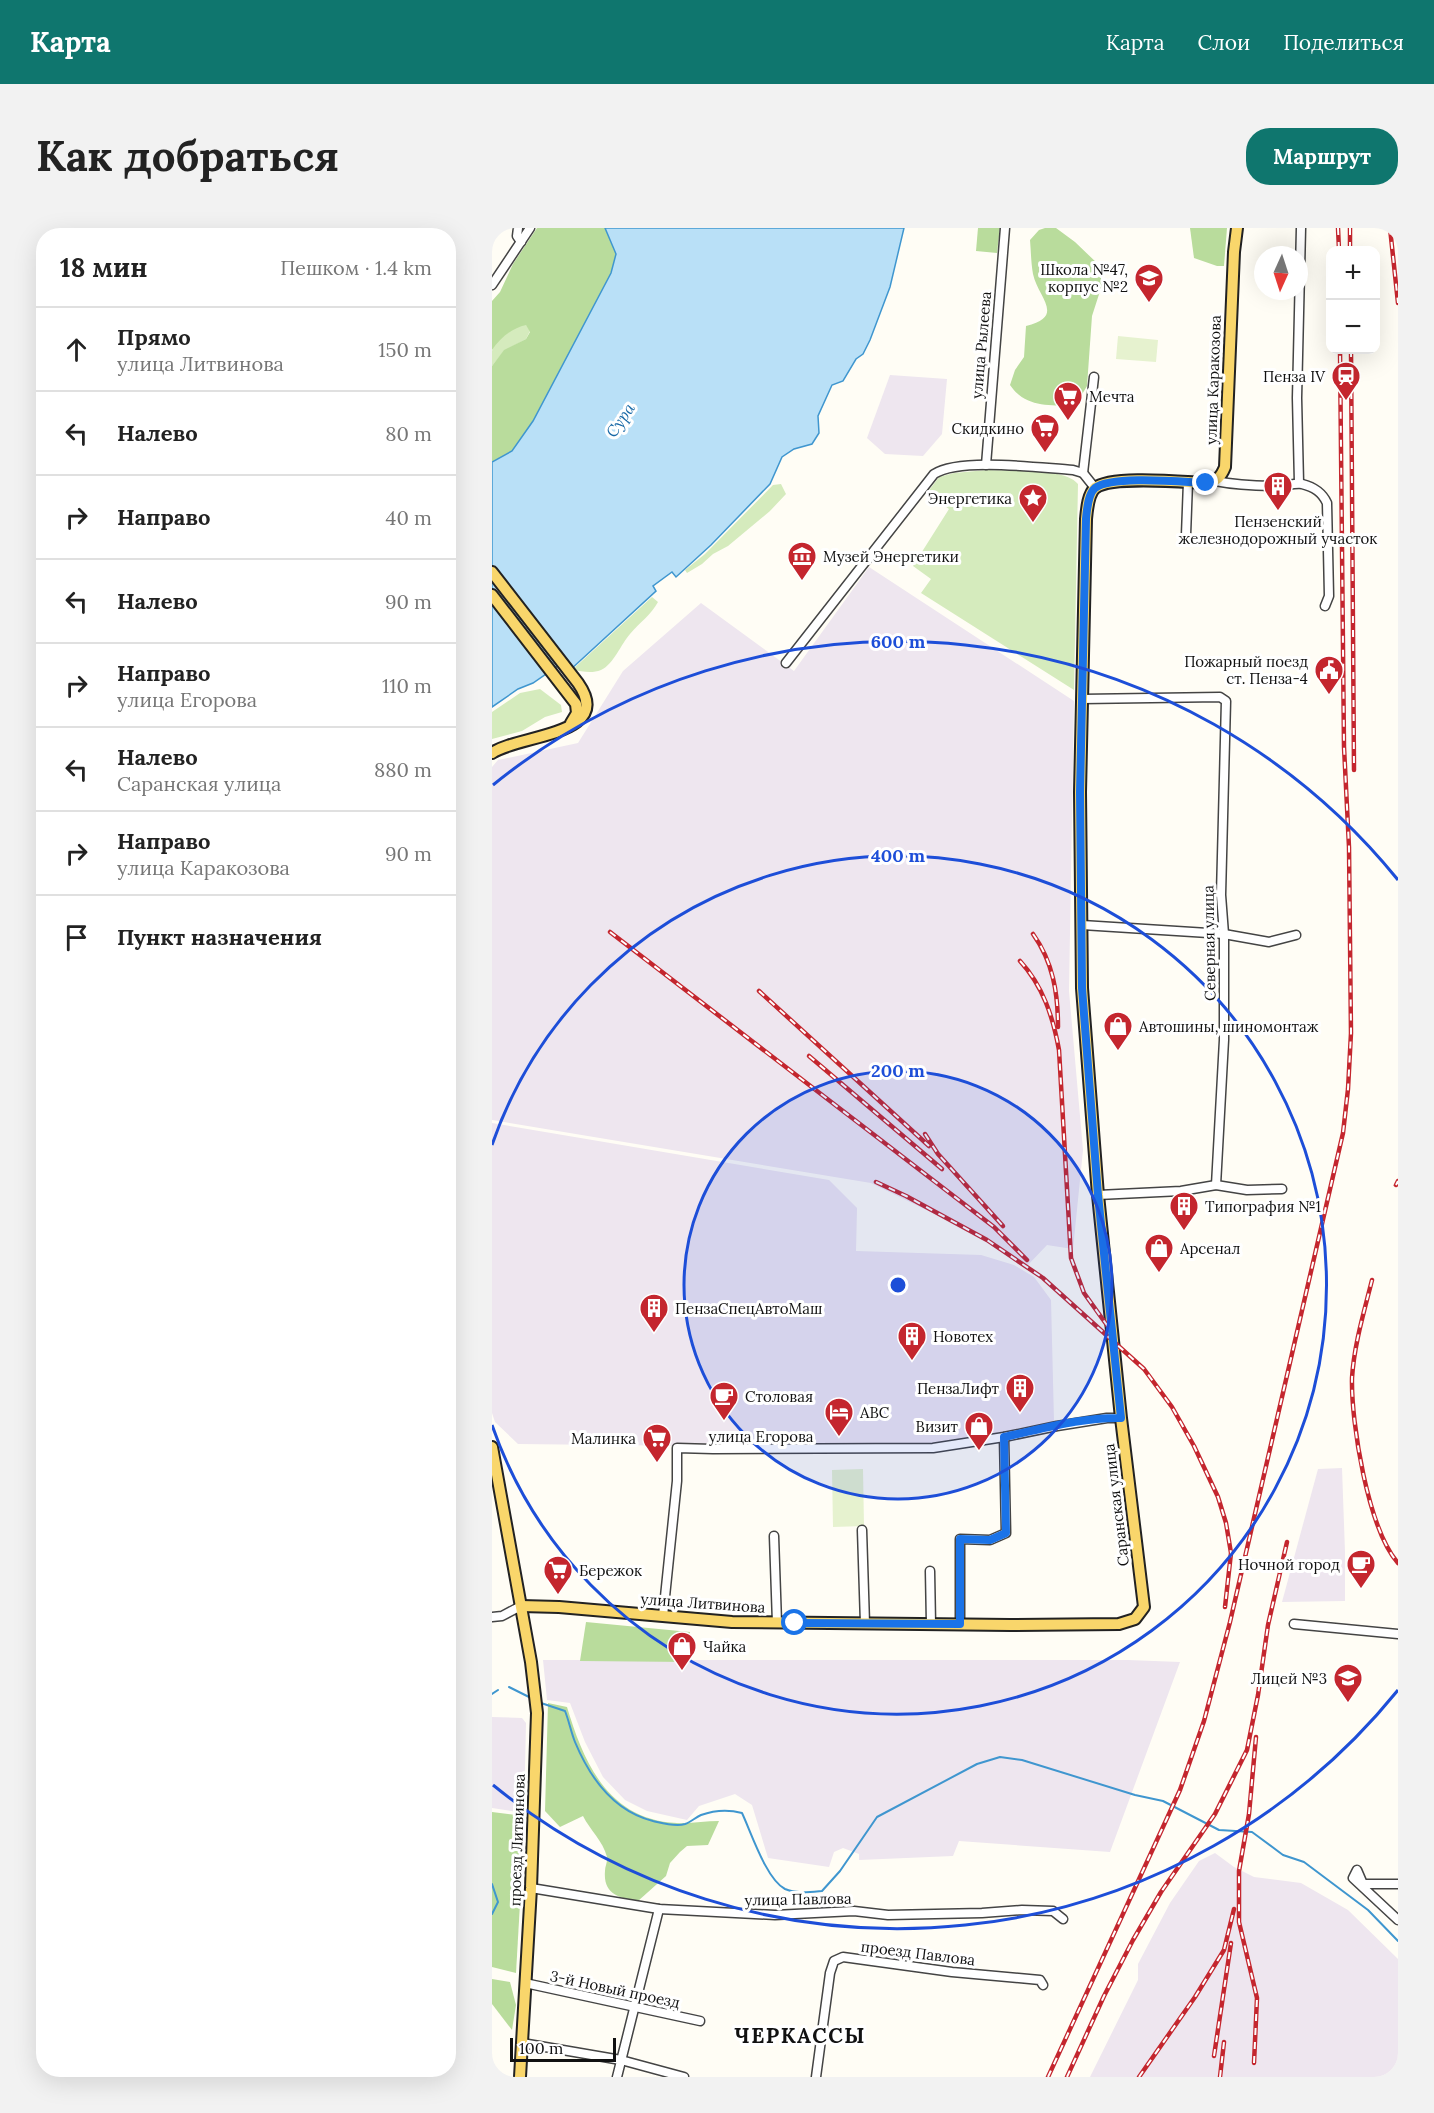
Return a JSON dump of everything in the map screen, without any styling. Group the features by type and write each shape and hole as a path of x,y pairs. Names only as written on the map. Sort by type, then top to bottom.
{"main road":[{"name":"улица Каракозова","path":"1215,481 1221,476 1225,467 1237,228"},
{"path":"1095,488 1104,484 1129,481 1215,481"},
{"name":"Саранская улица","path":"1095,488 1089,501 1086,519 1080,792 1085,1039 1098,1195 1121,1418 1144,1607 1135,1619"},
{"path":"492,572 578,683 587,699 587,710 579,721 568,727 514,743 492,753"},
{"path":"492,595 578,709 568,727"},
{"name":"проезд Литвинова","path":"492,1448 531,1662 537,1713 531,1888 520,2077"},
{"name":"улица Литвинова","path":"521,1606 559,1607 701,1620 777,1623 1119,1624 1135,1619"}],"street":[{"path":"518,228 517,236 521,242"},
{"path":"492,285 530,228"},
{"name":"улица Рылеева","path":"986,465 1005,228"},
{"path":"1299,483 1297,398 1301,228"},
{"path":"1083,473 1094,377"},
{"path":"786,663 934,474 951,468 986,465 1073,470 1083,473 1095,488"},
{"path":"1215,481 1239,485 1281,486 1299,483 1316,489 1323,495 1327,503 1329,596 1325,606"},
{"path":"1186,535 1188,482"},
{"name":"Северная улица","path":"1082,699 1220,697 1226,700 1221,895 1224,934 1224,1040 1216,1185"},
{"path":"1082,925 1224,934 1269,942 1296,935"},
{"path":"1098,1195 1181,1191 1216,1185 1247,1190 1282,1189"},
{"name":"улица Егорова","path":"663,1616 677,1448 933,1448 1107,1418 1121,1418"},
{"path":"960,1624 960,1539 990,1540 1006,1533 1004,1437"},
{"path":"862,1530 865,1624"},
{"path":"774,1536 777,1623"},
{"path":"930,1571 931,1624"},
{"path":"492,1617 502,1616 521,1606"},
{"path":"1294,1624 1398,1634"},
{"path":"1398,1884 1363,1884 1357,1870 1353,1878 1398,1920"},
{"name":"улица Павлова","path":"531,1888 659,1909 775,1915 854,1911 888,1915 1022,1910 1053,1911 1063,1919"},
{"path":"617,2077 659,1909"},
{"name":"проезд Павлова","path":"816,2077 830,1973 834,1961 843,1957 952,1972 1040,1980 1043,1985"},
{"name":"3-й Новый проезд","path":"525,1983 700,2021"},
{"path":"522,2043 621,2060 684,2077"}],"shaded area":[{"path":"890,375 947,379 942,434 923,456 885,454 867,438"},
{"path":"869,567 1074,701 1069,991 1083,1150 1073,1249 1047,1245 1025,1268 986,1242 945,1219 871,1183 492,1120 492,767 498,760 578,743 623,671 701,603 794,671"},
{"path":"492,1123 829,1180 857,1208 856,1251 981,1255 1014,1265 1034,1277 1051,1300 1054,1422 929,1446 518,1444 495,1422 492,1413"},
{"path":"1342,1468 1345,1601 1282,1602 1318,1469"},
{"path":"543,1660 1128,1660 1180,1662 1110,1852 959,1841 953,1856 859,1860 859,1854 843,1848 834,1852 829,1867 768,1858 752,1805 735,1794 699,1806 687,1820 647,1811 625,1800 603,1777 585,1742 570,1703 547,1700"},
{"path":"492,1717 522,1718 526,1723 524,1813 492,1808"},
{"path":"1215,1853 1234,1867 1254,1877 1301,1883 1348,1910 1398,1959 1398,2077 1090,2077 1138,1980 1138,1964 1170,1903 1199,1861"}],"green space":[{"path":"537,228 605,228 616,254 611,273 533,421 512,451 492,462 492,366 504,350 526,339 530,332 526,325 516,328 492,350 492,301 500,292 513,264"},
{"path":"978,228 1000,228 997,253 976,251"},
{"path":"1056,228 1099,265 1102,285 1092,316 1087,386 1072,406 1045,405 1030,401 1022,397 1010,385 1015,370 1024,357 1026,326 1045,317 1047,311 1033,274 1030,240 1039,230"},
{"path":"1190,228 1227,228 1224,266 1217,266 1194,258"},
{"path":"526,324 530,331 526,339 504,351 492,366 492,351 497,342 511,330"},
{"path":"1118,336 1158,340 1156,362 1116,359"},
{"path":"987,470 1049,472 1071,479 1078,484 1074,690 921,593 931,579 913,566 949,509 927,493 939,477"},
{"path":"781,484 786,494 770,511 728,546 687,573 685,570 705,554 773,485"},
{"path":"652,597 658,602 655,607 630,634 606,667 594,672 572,670"},
{"path":"540,689 561,705 562,712 545,717 522,731 492,739 492,712 520,693"},
{"path":"863,1469 864,1526 833,1527 832,1470"},
{"path":"586,1622 690,1632 689,1662 580,1661"},
{"path":"548,1703 567,1707 591,1768 617,1800 634,1812 653,1819 677,1823 719,1821 708,1845 687,1846 670,1863 666,1876 638,1901 619,1896 610,1890 605,1879 607,1859 605,1851 583,1816 560,1827 545,1811"},
{"path":"492,1812 525,1816 516,1973 492,1967"},
{"path":"492,1979 510,1982 516,2005 512,2030 492,2004"}],"water":[{"name":"Сура","path":"605,228 904,228 890,287 870,340 863,354 856,359 843,381 832,385 818,416 819,433 812,444 794,449 782,457 770,484 711,545 676,577 672,572 653,586 656,591 569,671 562,663 492,707 492,462 512,451 533,421 611,273 616,254"}],"waterway":[{"path":"509,1687 533,1699"},
{"path":"492,1694 498,1690"},
{"path":"541,1703 565,1711 575,1742 588,1768 605,1791 626,1810 653,1821 673,1825 685,1824 701,1815 716,1811 742,1813 765,1866 778,1884 789,1891 822,1891 840,1871 877,1817 977,1764 1000,1757 1022,1760 1135,1795 1163,1801 1219,1830 1252,1832 1283,1855 1304,1862 1368,1910 1398,1941"},
{"path":"492,1884 498,1902 492,1914"}],"railway":[{"path":"1338,228 1339,246"},
{"path":"1350,228 1350,246"},
{"path":"1390,228 1398,303"},
{"path":"1048,2077 1180,1790 1204,1721 1230,1622 1343,1133 1351,1033 1349,847 1344,747 1340,354"},
{"path":"1351,354 1354,770"},
{"path":"610,932 994,1227 1027,1260"},
{"path":"1033,934 1040,945 1053,978 1058,1027"},
{"path":"1020,961 1035,981 1046,1002 1059,1050 1071,1258 1084,1293 1109,1328"},
{"path":"759,991 929,1146"},
{"path":"809,1056 942,1169"},
{"path":"925,1134 938,1154 1003,1226"},
{"path":"1396,1185 1398,1181"},
{"path":"876,1182 987,1240 1043,1278 1144,1369 1172,1407 1194,1446 1218,1497 1226,1523 1231,1553 1225,1607"},
{"path":"1372,1280 1355,1353 1352,1397 1358,1447 1370,1501 1387,1547 1398,1563"},
{"path":"1067,2077 1104,1996 1133,1940 1161,1892 1215,1814 1247,1750 1268,1625 1287,1542"},
{"path":"1254,2063 1257,1998 1239,1922 1239,1871 1249,1814 1256,1737"},
{"path":"1139,2077 1195,1997 1224,1950 1234,1909"},
{"path":"1214,2056 1231,1943"},
{"path":"1220,2077 1224,2042"}],"place":[{"name":"Школа №47, корпус №2","path":"1149,304"},
{"name":"Пенза IV","path":"1346,402"},
{"name":"Мечта","path":"1068,422"},
{"name":"Скидкино","path":"1045,454"},
{"name":"Пензенский железнодорожный участок","path":"1278,512"},
{"name":"Энергетика","path":"1033,524"},
{"name":"Музей Энергетики","path":"802,582"},
{"name":"Пожарный поезд ст. Пенза-4","path":"1329,696"},
{"name":"Автошины, шиномонтаж","path":"1118,1052"},
{"name":"Типография №1","path":"1184,1232"},
{"name":"Арсенал","path":"1159,1274"},
{"name":"ПензаСпецАвтоМаш","path":"654,1334"},
{"name":"Новотех","path":"912,1362"},
{"name":"ПензаЛифт","path":"1020,1414"},
{"name":"Столовая","path":"724,1422"},
{"name":"ABC","path":"839,1438"},
{"name":"Визит","path":"979,1452"},
{"name":"Малинка","path":"657,1464"},
{"name":"Ночной город","path":"1361,1590"},
{"name":"Бережок","path":"558,1596"},
{"name":"Чайка","path":"682,1672"},
{"name":"Лицей №3","path":"1348,1704"}],"district":[{"name":"ЧЕРКАССЫ","path":"800,2035"}],"route":[{"path":"795,1623 960,1624 960,1539 990,1540 1006,1533 1004,1437 1057,1426 1121,1418 1098,1195 1082,988 1080,792 1086,519 1092,492 1104,484 1129,481 1206,483"}]}
